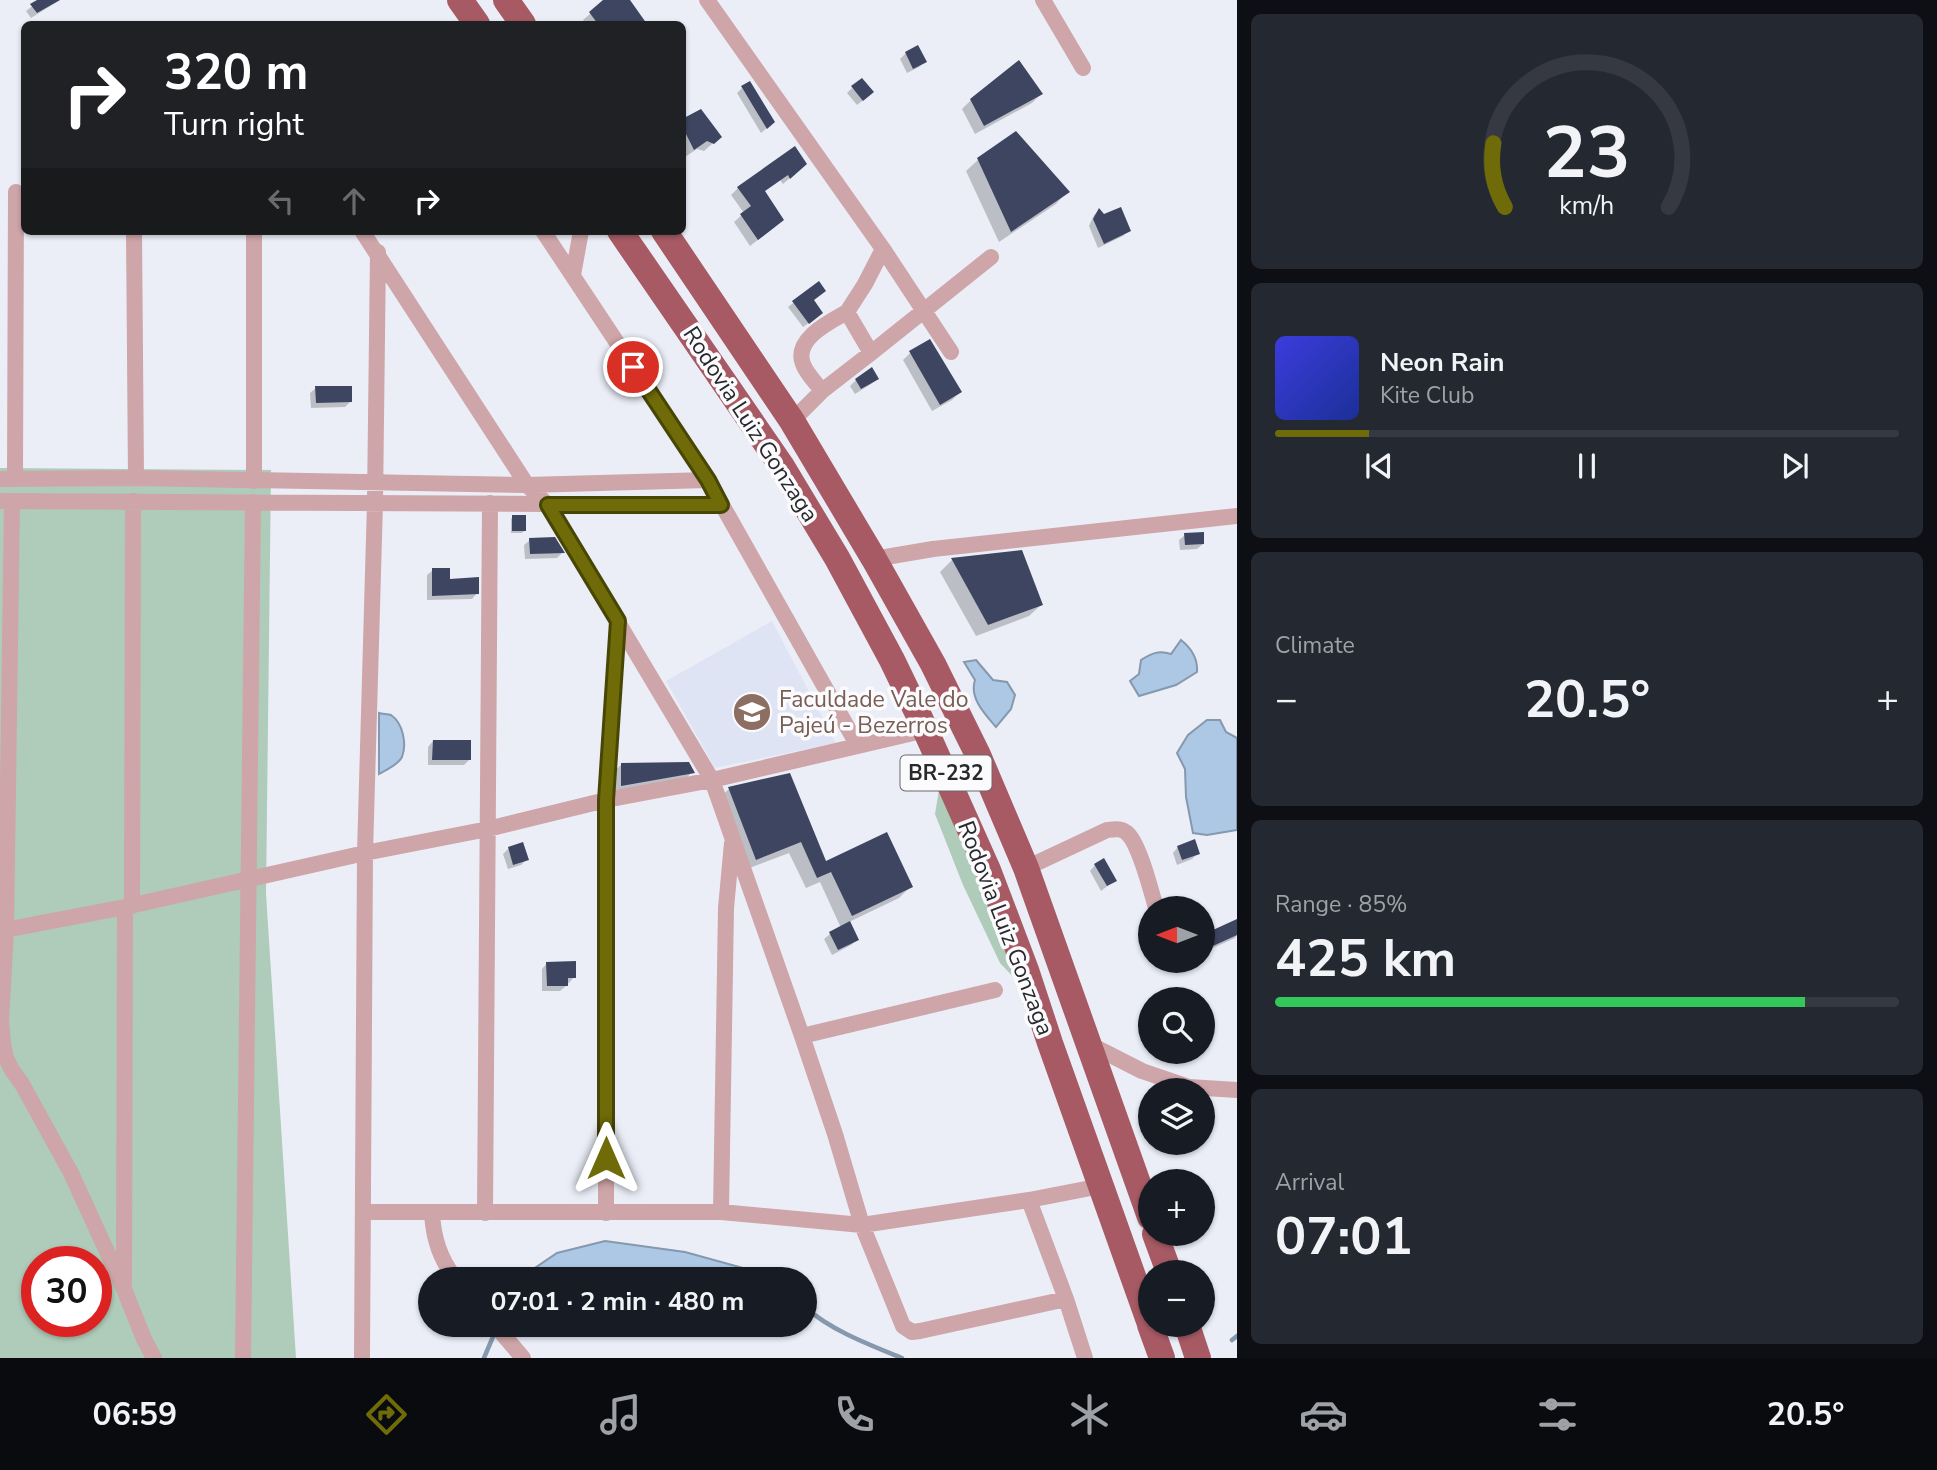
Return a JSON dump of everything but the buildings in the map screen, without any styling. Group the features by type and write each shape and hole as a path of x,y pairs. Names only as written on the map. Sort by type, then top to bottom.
{"highway":[{"path":"460,0 475,21"},
{"path":"506,0 521,21"},
{"name":"Rodovia Luiz Gonzaga","path":"623,235 781,465 837,558 892,660 988,870 1026,970 1138,1290"},
{"name":"Rodovia Luiz Gonzaga","path":"667,235 792,421 933,664 978,755 1026,868 1138,1183"},
{"name":"Rodovia Luiz Gonzaga","path":"1155,1337 1162,1358"},
{"path":"1191,1337 1198,1358"}],"street":[{"path":"707,0 883,249 951,352"},
{"path":"1043,0 1083,68"},
{"path":"13,192 7,479 136,478 527,485 708,480"},
{"path":"134,235 136,478"},
{"path":"254,235 254,481"},
{"path":"365,235 527,485 548,505 712,780 802,1036 862,1225 903,1326 912,1332 1066,1299"},
{"path":"546,235 708,480 858,746"},
{"path":"573,275 580,235"},
{"path":"822,391 803,364 803,349 817,329 847,313 883,249"},
{"path":"362,1358 365,853 375,503 378,252"},
{"path":"792,421 822,391 991,257"},
{"path":"847,313 872,353"},
{"path":"154,1358 71,1173 6,1058 3,1044 1,1021 6,501 721,505"},
{"path":"124,1289 133,501"},
{"path":"243,1358 253,502"},
{"path":"485,1213 490,503"},
{"path":"874,559 933,548 1237,516"},
{"path":"606,1213 606,800 618,621"},
{"path":"3,931 488,829 606,800 712,780 926,730"},
{"path":"1026,868 1107,830 1120,829 1128,834 1135,844 1152,896"},
{"path":"720,1212 726,908 733,837"},
{"path":"802,1036 995,990"},
{"path":"1089,1044 1142,1071 1189,1087 1237,1090"},
{"path":"363,1212 720,1212 862,1225 1029,1200 1101,1186"},
{"path":"1029,1200 1085,1358"},
{"path":"432,1212 438,1250 447,1267"},
{"path":"505,1337 523,1358"}],"shaded area":[{"name":"Faculdade Vale do Pajeú - Bezerros","path":"772,621 836,743 715,768 666,681"}],"green space":[{"path":"0,468 271,470 266,894 296,1358 0,1358"},
{"path":"942,772 1019,983 1000,963 963,885 935,814"}],"water":[{"path":"1181,640 1193,654 1197,672 1176,685 1139,696 1130,681 1139,674 1141,660 1156,653 1171,654"},
{"path":"976,660 993,680 1007,682 1015,695 1011,709 996,727 976,699 975,680 964,662"},
{"path":"379,713 391,715 395,719 403,734 404,746 400,760 379,774"},
{"path":"1207,720 1220,720 1226,732 1237,738 1237,830 1207,835 1193,833 1186,797 1185,769 1177,753 1188,735"},
{"path":"605,1241 685,1252 739,1267 536,1267 557,1253"}],"waterway":[{"path":"817,1316 838,1330 902,1358"},
{"path":"1232,1340 1237,1336"},
{"path":"484,1358 493,1337"}],"place":[{"name":"Faculdade Vale do Pajeú - Bezerros","path":"752,712"}],"route":[{"path":"606,1158 606,800 618,621 548,505 721,505 708,480 633,367"}]}
